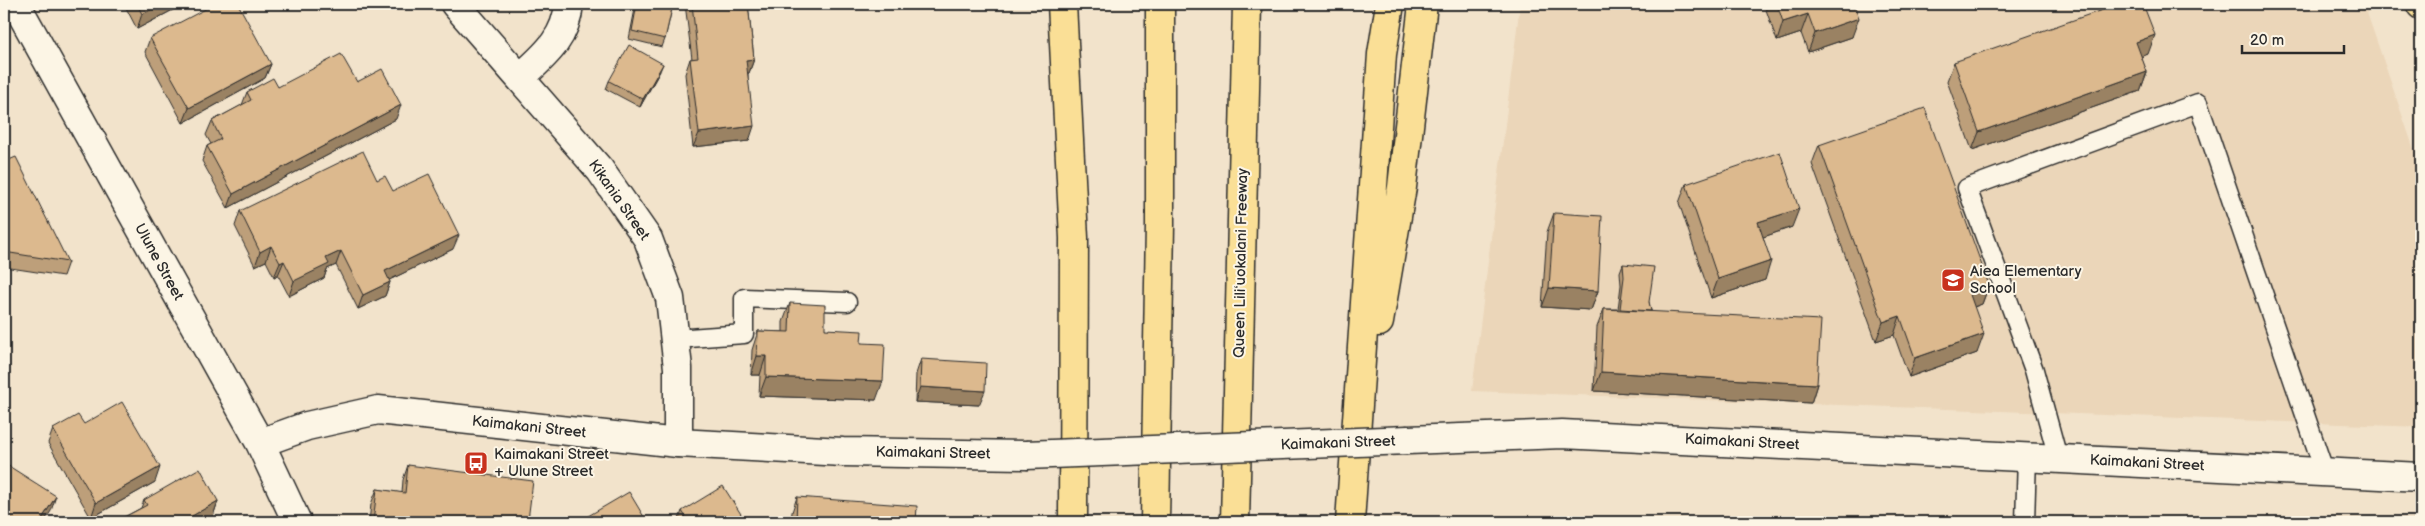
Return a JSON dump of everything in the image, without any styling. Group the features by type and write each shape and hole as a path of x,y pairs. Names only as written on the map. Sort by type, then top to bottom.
{"highway":[{"path":"1062,4 1074,238 1073,522"},
{"path":"1141,4 1160,224"},
{"path":"1155,522 1160,224 1160,4"},
{"name":"Queen Liliʻuokalani Freeway","path":"1235,522 1247,4"},
{"path":"1350,522 1382,54 1390,4"},
{"path":"1354,474 1402,187 1423,4"}],"street":[{"name":"Ulune Street","path":"16,4 260,443 297,522"},
{"name":"Kikania Street","path":"455,4 600,170 648,240 670,298 678,368 678,443"},
{"path":"520,78 551,51 568,18 569,4"},
{"name":"Kaimakani Street","path":"260,443 307,426 378,410 678,443 843,452 1026,455 1562,434 2421,477"}],"lane":[{"path":"2058,458 2034,370 1967,188 2198,103 2325,473"},
{"path":"675,339 744,334 744,298 847,302"},
{"path":"2025,522 2026,456"}],"shaded area":[{"name":"Aiea Elementary School","path":"1520,4 2364,4 2421,170 2421,427 1472,391"}],"building":[{"path":"137,4 163,4 142,14"},
{"path":"215,4 238,4 271,64 189,108 150,38"},
{"path":"637,4 673,4 665,39 632,31"},
{"path":"692,4 748,4 754,59 746,60 754,126 699,133 690,59 698,58"},
{"path":"1777,4 1854,4 1859,18 1815,33 1808,14 1783,22"},
{"path":"2119,4 2143,4 2155,35 2136,42 2147,72 1979,132 1954,62"},
{"path":"629,45 663,64 643,99 609,81"},
{"path":"341,54 357,82 382,69 401,105 233,194 207,146 221,139 212,121 251,100 247,92 273,78 278,87"},
{"path":"1925,108 1989,285 1969,292 1984,334 1915,358 1900,316 1883,322 1819,145"},
{"path":"363,151 377,180 385,176 393,191 429,174 459,235 385,271 390,282 363,295 341,251 326,258 329,264 294,281 284,261 280,263 271,246 260,252 240,211"},
{"path":"1780,152 1799,209 1758,222 1771,261 1718,279 1686,184"},
{"path":"16,157 68,262 4,252 4,162"},
{"path":"1554,213 1602,216 1598,291 1549,288"},
{"path":"1623,264 1654,267 1649,302 1651,311 1620,309 1624,277"},
{"path":"790,303 825,305 825,329 862,331 861,343 885,344 883,381 766,377 766,356 757,356 758,331 789,332"},
{"path":"1604,309 1821,320 1817,384 1601,372"},
{"path":"921,359 986,363 985,391 920,387"},
{"path":"122,402 160,467 96,503 53,429 78,415 84,424"},
{"path":"4,463 56,496 40,522 4,522"},
{"path":"408,465 533,481 528,520 519,522 445,520 445,522 373,522 377,489 405,493"},
{"path":"200,468 218,501 192,516 195,522 115,522 147,505 144,500"},
{"path":"723,486 746,522 689,522 682,511"},
{"path":"629,492 647,522 578,522"},
{"path":"797,497 917,506 916,522 796,522"}],"place":[{"name":"Aiea Elementary School","path":"1953,280"},
{"name":"Kaimakani Street + Ulune Street","path":"476,463"}]}
